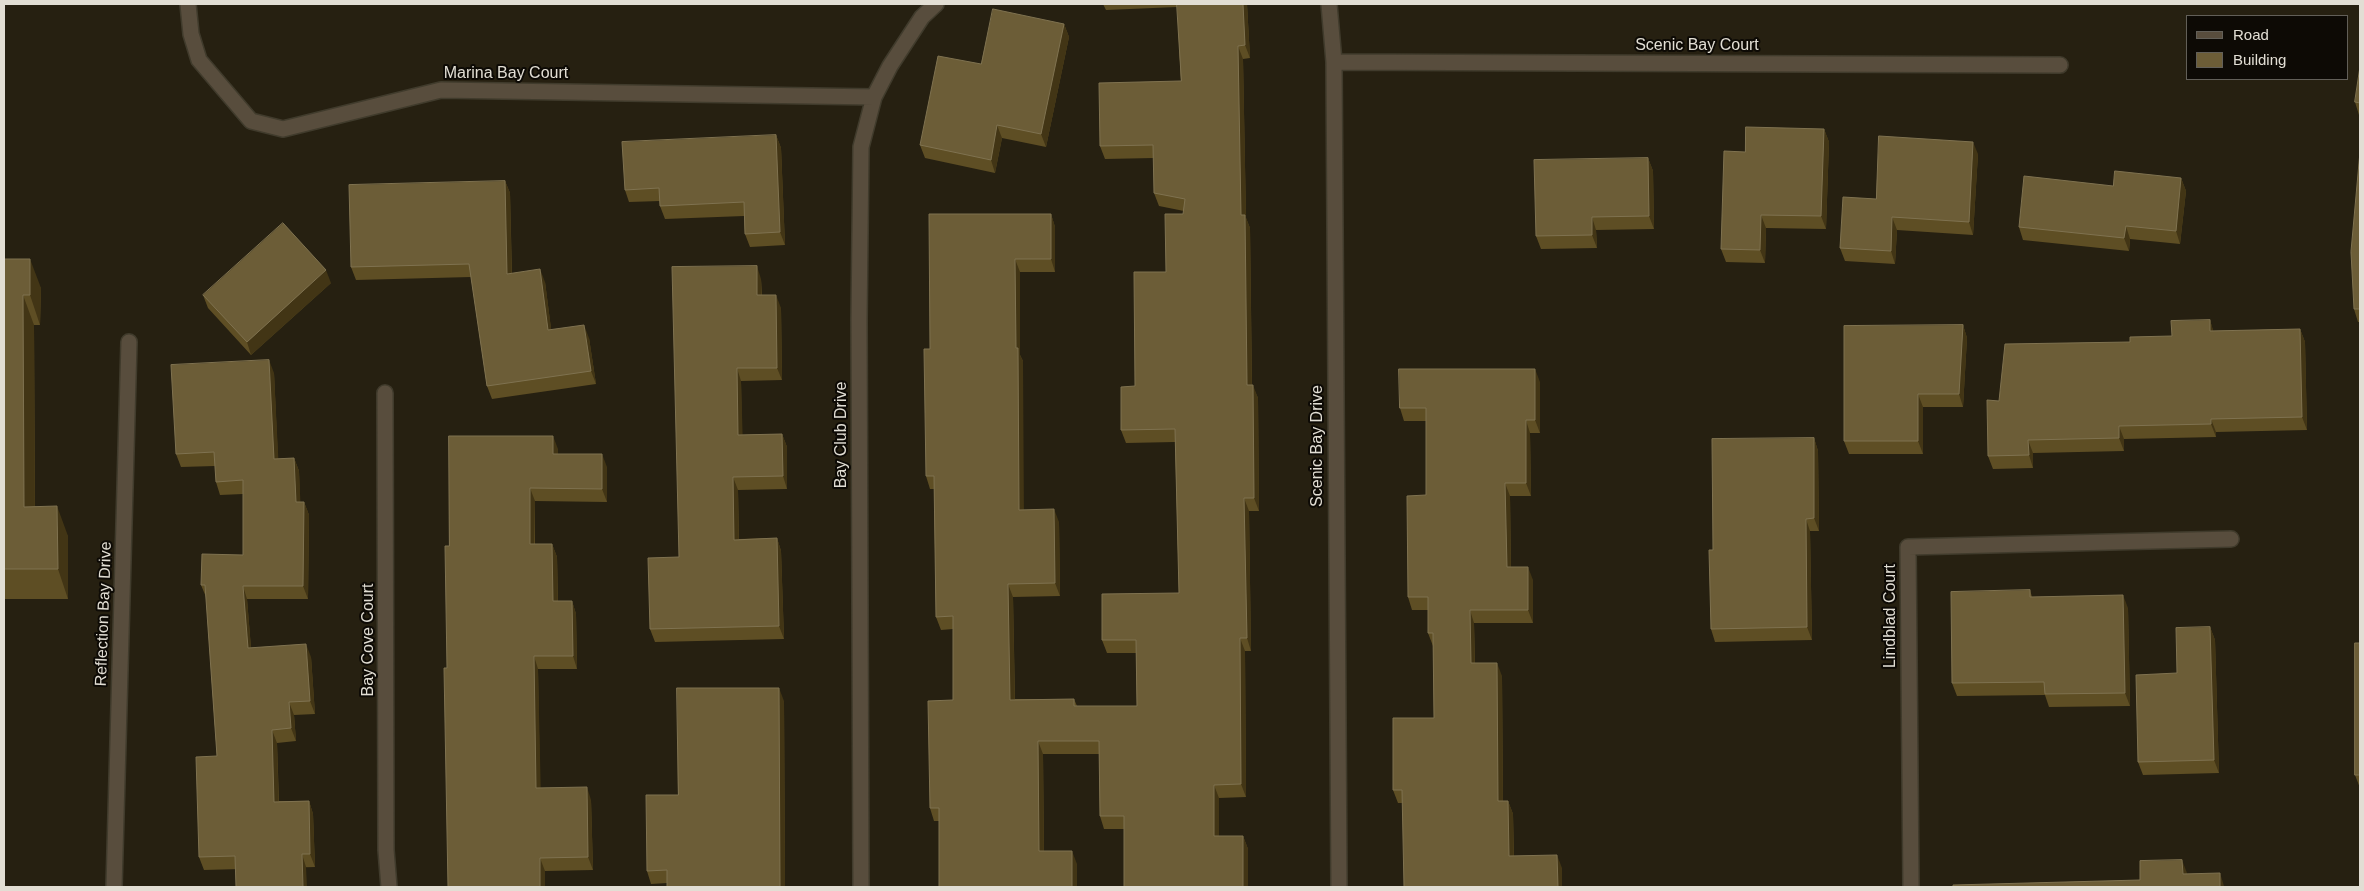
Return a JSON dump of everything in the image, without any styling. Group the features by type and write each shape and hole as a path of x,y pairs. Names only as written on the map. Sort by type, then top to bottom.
{"street":[{"name":"Marina Bay Court","path":"188,4 191,34 199,60 251,121 283,128 441,90 874,96"},
{"name":"Bay Club Drive","path":"861,887 861,147 874,96 890,66 922,17 936,4"},
{"name":"Scenic Bay Drive","path":"1329,4 1334,62 1339,887"},
{"name":"Scenic Bay Court","path":"1334,62 2060,65"},
{"name":"Reflection Bay Drive","path":"114,887 129,342"},
{"name":"Bay Cove Court","path":"385,393 386,850 389,887"},
{"name":"Lindblad Court","path":"1911,887 1908,547 2231,539"}],"building":[{"path":"1177,4 1243,4 1245,45 1238,46 1241,215 1245,215 1247,385 1253,385 1254,498 1244,498 1247,638 1240,638 1241,784 1214,785 1214,836 1243,836 1243,887 1124,887 1124,816 1100,816 1099,741 1038,741 1039,851 1072,851 1072,887 939,887 939,808 930,808 928,701 953,700 953,616 936,617 934,476 926,476 924,349 930,349 929,214 1051,214 1051,259 1015,259 1016,348 1018,348 1019,510 1054,509 1055,583 1008,584 1010,700 1074,699 1074,706 1137,706 1136,640 1102,640 1102,594 1179,593 1175,429 1121,430 1121,387 1135,386 1134,272 1166,272 1165,214 1183,214 1185,199 1154,193 1153,145 1100,146 1099,83 1181,81"},
{"path":"993,9 1064,24 1041,134 997,125 991,160 920,145 938,56 981,64"},
{"path":"2360,67 2360,103 2355,102"},
{"path":"1746,127 1824,129 1821,216 1761,215 1760,250 1721,249 1724,151 1745,152"},
{"path":"776,135 780,232 745,234 744,202 660,206 659,188 625,190 622,142"},
{"path":"1879,136 1973,142 1969,222 1892,217 1891,251 1840,248 1843,197 1876,199"},
{"path":"2360,152 2360,309 2354,309 2351,252"},
{"path":"1648,158 1649,216 1592,217 1592,235 1536,236 1534,160"},
{"path":"2115,171 2181,178 2176,231 2126,226 2124,238 2019,227 2024,176 2113,186"},
{"path":"505,181 507,274 540,269 548,330 584,325 591,371 487,386 469,264 351,267 349,185"},
{"path":"283,223 326,270 247,342 203,295"},
{"path":"4,259 30,259 30,295 23,295 24,507 57,506 58,569 4,569"},
{"path":"757,266 757,295 776,295 777,368 737,368 738,435 782,434 783,476 733,477 734,540 777,538 779,626 650,629 648,558 679,557 672,267"},
{"path":"2210,320 2210,331 2300,329 2302,417 2211,419 2211,424 2119,426 2119,438 2028,440 2029,455 1988,456 1987,400 1999,401 2005,344 2130,342 2130,337 2172,336 2171,321"},
{"path":"1963,325 1959,394 1918,394 1918,441 1844,441 1844,326"},
{"path":"269,360 274,459 294,458 296,502 304,502 303,586 243,586 248,648 306,644 310,701 289,702 291,728 272,730 274,802 309,801 310,854 302,854 303,887 236,887 235,856 199,857 196,757 217,756 205,585 201,585 202,554 243,555 243,480 216,482 214,452 176,454 171,365"},
{"path":"1399,369 1535,369 1535,420 1526,420 1526,483 1505,483 1507,567 1528,567 1528,610 1470,610 1471,663 1497,663 1498,801 1508,801 1509,856 1557,855 1558,887 1404,887 1402,790 1393,790 1393,718 1434,718 1433,633 1428,633 1428,597 1408,597 1407,496 1426,495 1426,408 1400,408"},
{"path":"449,436 553,436 553,454 602,454 602,489 530,488 530,544 552,544 553,601 572,601 573,656 534,656 536,788 587,787 588,857 540,858 540,887 448,887 444,668 447,668 445,546 449,546"},
{"path":"1814,438 1814,518 1806,519 1807,627 1711,629 1709,550 1713,550 1712,439"},
{"path":"2030,590 2030,597 2123,595 2125,693 2045,694 2044,682 1952,683 1951,592"},
{"path":"2210,627 2214,760 2138,762 2136,675 2177,673 2176,628"},
{"path":"2355,643 2360,643 2360,775 2355,775"},
{"path":"677,688 779,688 780,887 667,887 667,870 647,871 646,795 678,795"},
{"path":"2182,860 2183,874 2220,873 2220,887 1953,887 1953,885 2140,880 2140,861"}]}
